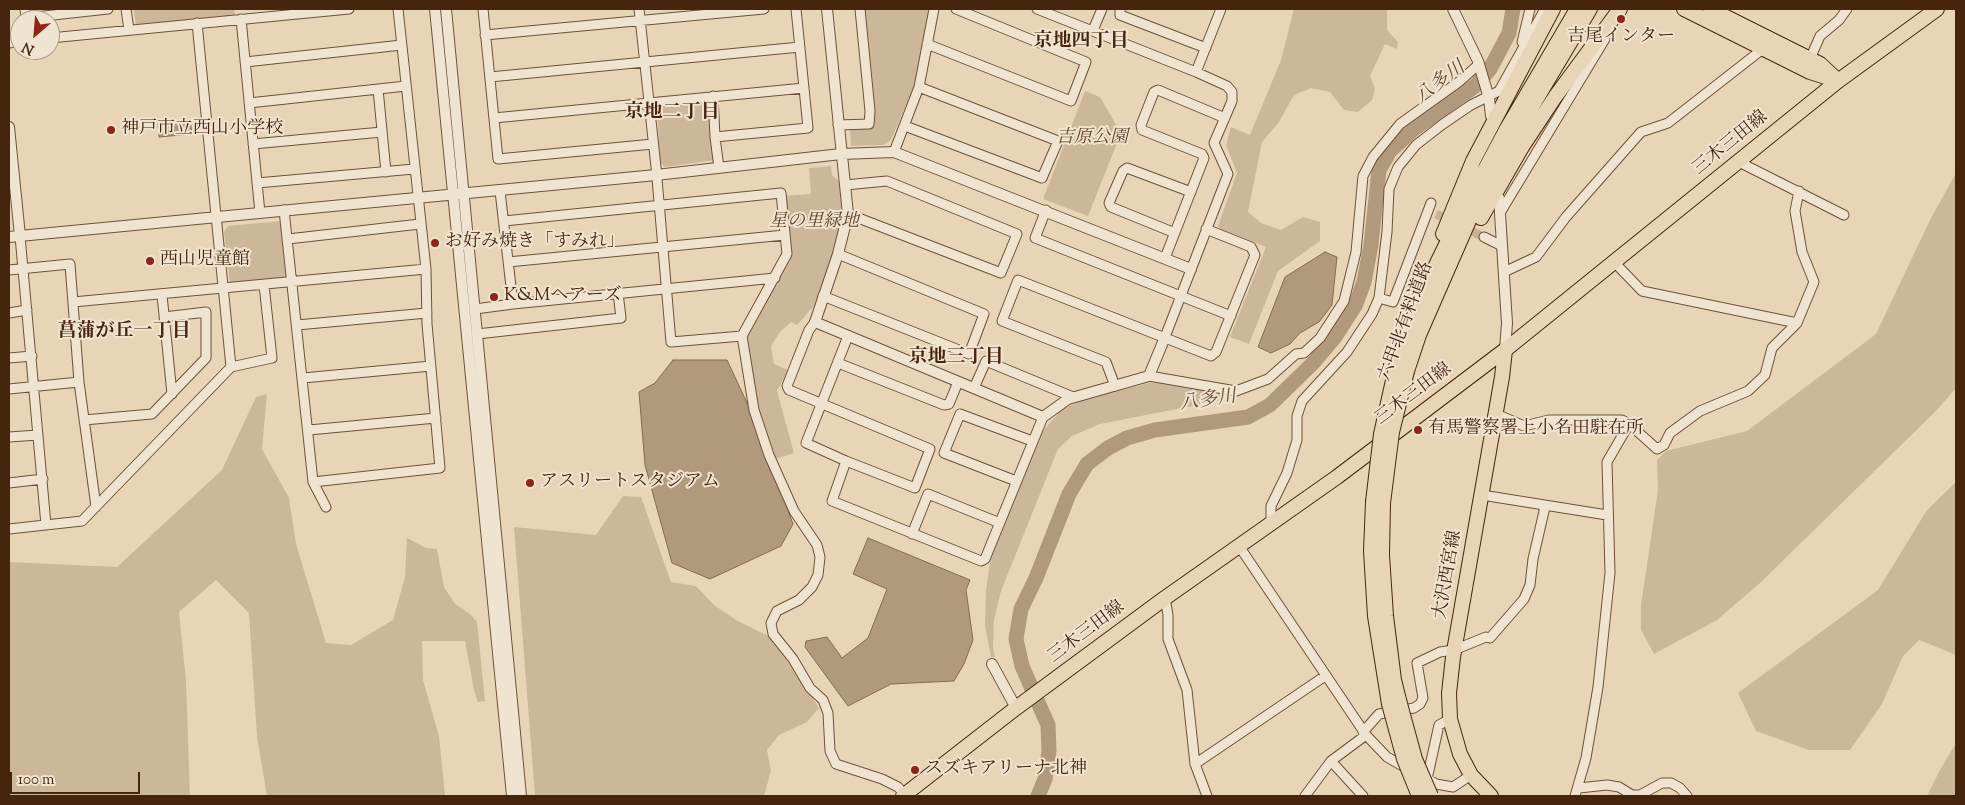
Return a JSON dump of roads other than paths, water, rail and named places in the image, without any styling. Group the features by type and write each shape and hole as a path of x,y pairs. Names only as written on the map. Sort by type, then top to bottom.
{"main road":[{"path":"1421,296 1450,213 1474,161 1553,9"},
{"name":"六甲北有料道路","path":"1419,796 1404,758 1394,702 1394,680 1386,616 1378,502 1392,432 1401,369 1421,296 1506,130 1577,9"},
{"name":"六甲北有料道路","path":"1401,369 1418,335 1448,264 1508,148 1590,9"},
{"path":"1448,264 1469,240 1522,147 1555,97 1621,9"},
{"path":"1684,9 1810,72 1838,82"},
{"path":"1710,9 1820,64 1838,82"},
{"name":"三木三田線","path":"904,796 1165,598 1271,524 1505,350 1838,82 1937,9"},
{"name":"大沢西宮線","path":"1491,796 1471,775 1460,754 1450,719 1449,694 1454,650 1496,414 1505,350"},
{"name":"六甲北有料道路","path":"1394,702 1431,796"}],"street":[{"path":"25,9 26,18 108,9"},
{"path":"126,9 129,30"},
{"path":"60,37 349,9"},
{"path":"313,482 440,468 427,313 426,269 398,9"},
{"path":"435,9 512,796"},
{"path":"446,9 521,796"},
{"path":"483,9 498,159 654,144"},
{"path":"639,9 660,206 671,342 742,336"},
{"path":"486,35 764,9"},
{"path":"716,137 808,128 796,9"},
{"path":"827,9 848,214 838,254 815,322 809,330 787,386 789,390 822,403 930,449 915,488 806,443 822,403 848,336"},
{"path":"838,125 870,124 860,9"},
{"path":"894,152 906,126 919,87 934,9"},
{"path":"927,44 1071,101 1086,62 956,9"},
{"path":"1037,9 1196,72 1227,86 1232,92 1232,101 1214,143 1228,174 1149,376"},
{"path":"1093,30 1102,9"},
{"path":"1120,9 1120,15 1206,48"},
{"path":"1196,72 1220,9"},
{"path":"1453,9 1473,46 1488,95 1491,116"},
{"path":"1513,66 1524,37 1530,9"},
{"path":"1271,524 1271,506 1287,473 1297,440 1297,416 1302,401 1347,352 1372,314 1379,298 1386,232 1388,189 1398,167 1416,145 1443,124 1471,105 1499,91 1545,9"},
{"path":"1500,213 1621,9"},
{"path":"1810,59 1820,36 1839,20 1847,9"},
{"path":"241,19 260,213"},
{"path":"197,23 232,366"},
{"path":"245,62 402,45"},
{"path":"490,77 800,47"},
{"path":"1504,272 1536,257 1566,217 1641,132 1668,123 1764,48"},
{"path":"846,461 832,501 980,561 985,559 1043,417 1073,397 1149,376 1236,391 1268,379 1296,354 1304,352 1320,338 1344,302 1356,252 1363,176 1372,157 1400,124 1460,81 1479,64"},
{"path":"249,103 406,86"},
{"path":"906,126 1042,178 1058,141 919,87"},
{"path":"494,118 804,88"},
{"path":"378,89 386,172"},
{"path":"1164,258 1204,158 1202,154 1142,130 1141,125 1154,92 1158,90 1225,118"},
{"path":"713,96 719,168"},
{"path":"9,127 32,356 46,525"},
{"path":"253,144 382,132"},
{"path":"9,237 500,191 841,154 894,152 1046,210 1191,269"},
{"path":"1739,162 1844,215"},
{"path":"1174,233 1111,207 1109,203 1123,170 1128,168 1191,192"},
{"path":"257,183 414,169"},
{"path":"845,185 887,181 1017,234 1001,273 848,214"},
{"path":"500,191 513,304"},
{"path":"1496,414 1524,426 1549,420 1614,420 1629,424 1657,449 1664,445 1670,433 1700,411 1739,395 1753,386 1765,375 1772,348 1796,323 1814,282 1802,252 1795,211 1799,191"},
{"path":"504,221 781,194 787,254 742,336 754,410 769,455 794,511 817,545 820,557 818,575 812,587 799,600 777,611 771,623 773,634 794,659 810,688 823,700 828,713 830,750 836,764 882,779 898,787 904,796"},
{"path":"1499,198 1507,323 1505,350"},
{"path":"1379,298 1392,302 1432,209"},
{"path":"284,210 309,430 313,482 326,507"},
{"path":"1046,210 1035,238 1231,316"},
{"path":"288,239 420,224"},
{"path":"1114,386 1106,362 1002,321 1018,280 1211,356 1216,352 1255,255 1251,247 1206,229"},
{"path":"508,262 785,235"},
{"path":"1484,237 1502,246"},
{"path":"823,296 970,354 984,314 838,254"},
{"path":"1615,263 1642,292 1796,323"},
{"path":"9,270 70,264 79,382 96,507"},
{"path":"72,302 225,290 292,281 426,269"},
{"path":"475,310 513,304 775,278"},
{"path":"9,528 82,521 232,366 272,358 264,285"},
{"path":"477,334 621,318 618,293"},
{"path":"162,295 172,394"},
{"path":"9,312 27,310"},
{"path":"84,420 152,414 206,358 206,312 164,317"},
{"path":"297,325 427,313"},
{"path":"815,322 1043,417"},
{"path":"9,358 32,356"},
{"path":"974,388 986,361 1073,397"},
{"path":"838,362 944,405 949,404 958,382"},
{"path":"303,378 431,366"},
{"path":"9,389 79,382"},
{"path":"1016,481 944,454 960,414 1032,441"},
{"path":"309,430 436,418"},
{"path":"1629,424 1607,462 1610,572 1598,687 1577,792 1607,785 1619,787 1632,795 1640,795 1662,783 1671,783 1680,788 1686,796"},
{"path":"9,438 38,435"},
{"path":"9,483 43,479"},
{"path":"912,534 928,494 1000,523"},
{"path":"1482,496 1607,515"},
{"path":"1305,796 1331,761 1365,734 1379,714 1414,708 1420,704 1423,698 1417,663 1440,652 1454,650 1486,637 1490,638 1524,599 1530,585 1533,559 1545,507"},
{"path":"1239,546 1365,734 1387,757 1444,786 1453,787 1471,775"},
{"path":"1165,598 1168,615 1168,639 1187,690 1195,764 1207,796"},
{"path":"992,664 1022,705"},
{"path":"1195,764 1325,676"},
{"path":"1427,779 1439,725 1450,719"},
{"path":"1331,761 1363,796"}],"waterway":[{"name":"八多川","path":"1038,796 1045,779 1049,751 1048,725 1022,666 1016,639 1021,609 1036,578 1069,494 1087,464 1108,448 1127,438 1155,430 1248,417 1270,405 1313,363 1335,337 1355,306 1364,282 1371,245 1379,170 1390,151 1415,128 1475,86 1490,69 1509,33 1513,9"}],"tunnel":[{"path":"1436,214 1484,237"}],"place":[{"name":"吉尾インター","path":"1621,19"},
{"name":"神戸市立西山小学校","path":"111,130"},
{"name":"お好み焼き「すみれ」","path":"435,243"},
{"name":"西山児童館","path":"150,261"},
{"name":"K&Mヘアーズ","path":"494,297"},
{"name":"有馬警察署上小名田駐在所","path":"1418,430"},
{"name":"アスリートスタジアム","path":"530,483"},
{"name":"スズキアリーナ北神","path":"915,770"}],"district":[{"name":"京地四丁目","path":"1081,43"},
{"name":"京地二丁目","path":"672,114"},
{"name":"菖蒲が丘一丁目","path":"124,333"},
{"name":"京地三丁目","path":"956,359"}],"park label":[{"name":"吉原公園","path":"1092,139"},
{"name":"星の里緑地","path":"814,223"}]}
